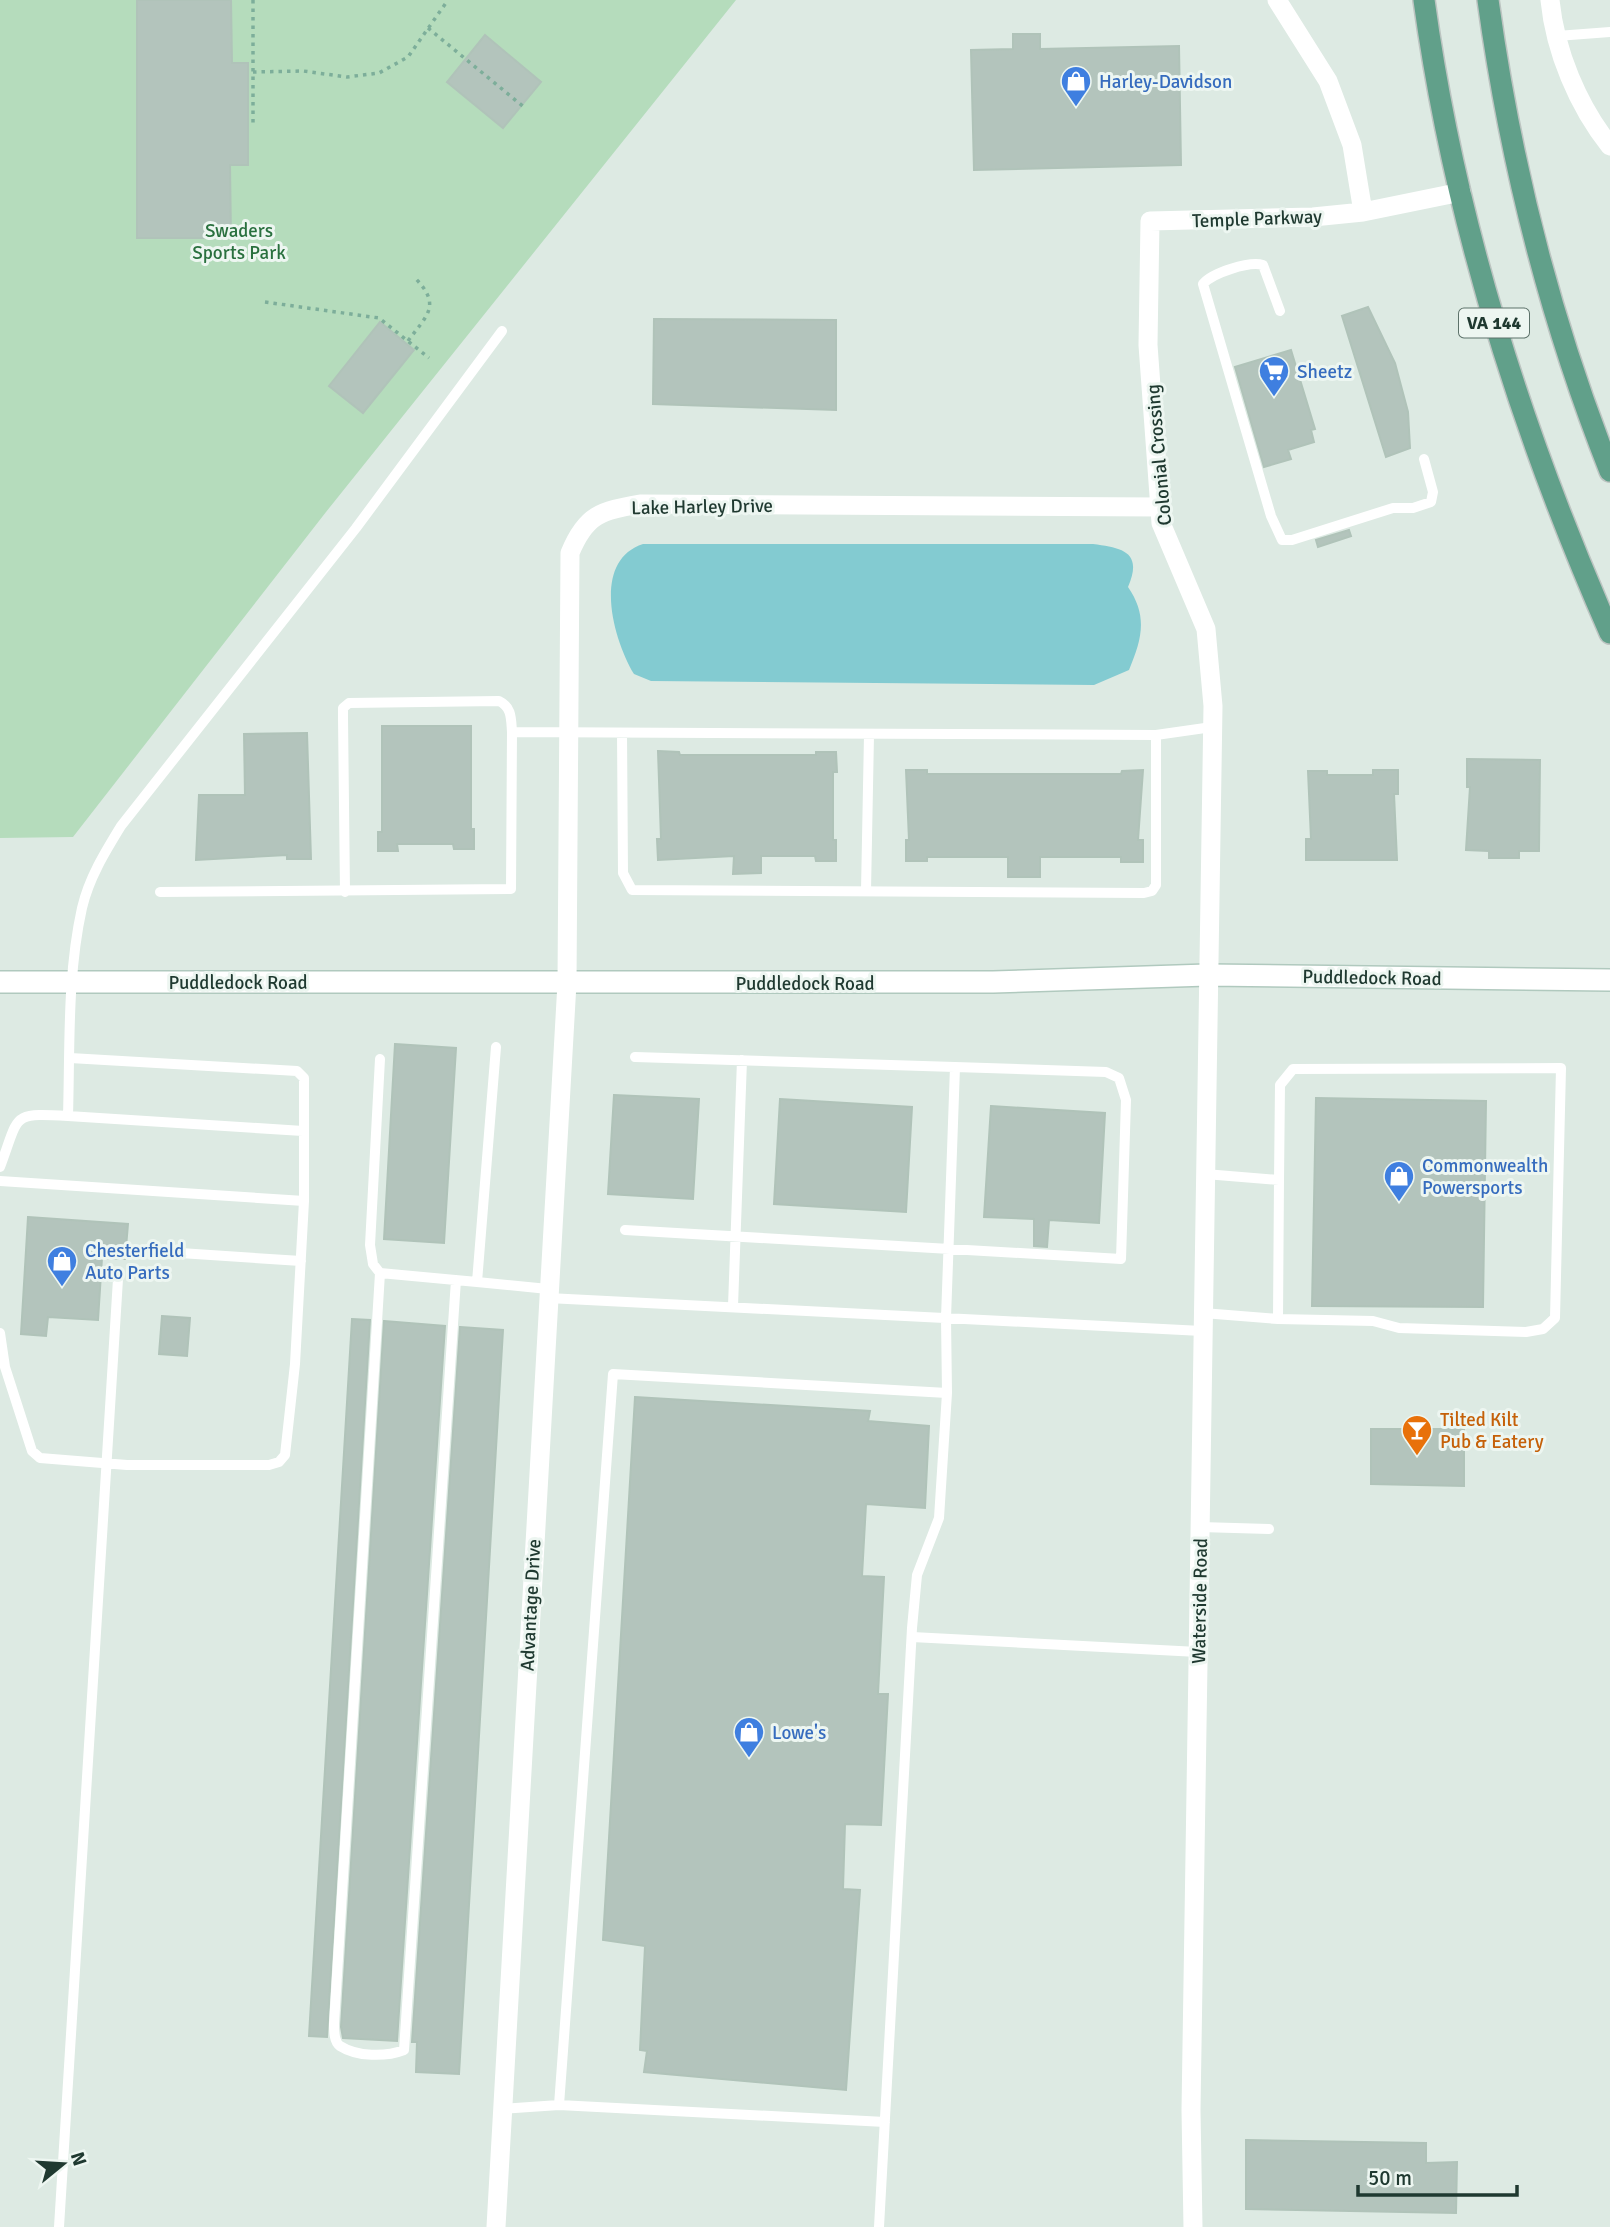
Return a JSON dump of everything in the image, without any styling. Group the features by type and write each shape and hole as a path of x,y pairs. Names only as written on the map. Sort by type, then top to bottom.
{"main road":[{"name":"VA 144","path":"1424,0 1461,192 1498,337 1535,450 1610,633"},
{"name":"VA 144","path":"1488,0 1510,132 1536,244 1563,337 1610,471"},
{"name":"Puddledock Road","path":"0,982 980,982 1207,975 1610,980"}],"street":[{"path":"1277,0 1328,81 1352,145 1363,212"},
{"path":"1550,0 1557,36 1584,107 1610,146"},
{"name":"Temple Parkway","path":"1150,220 1313,218 1363,212 1461,192"},
{"name":"Colonial Crossing","path":"1150,220 1148,345 1161,523 1206,629 1212,727 1207,975"},
{"name":"Lake Harley Drive","path":"567,982 570,553 580,529 602,511 640,504 1160,507"},
{"name":"Waterside Road","path":"1193,2227 1191,2110 1207,975"},
{"name":"Advantage Drive","path":"496,2227 547,1293 567,982"}],"lane":[{"path":"1557,36 1610,32"},
{"path":"1280,311 1268,271 1258,264 1211,278 1203,284 1279,536 1286,541 1393,508 1413,508 1432,502 1433,492 1424,459"},
{"path":"68,1116 72,982 82,907 98,864 121,826 356,528 502,331"},
{"path":"160,892 345,892 511,889 512,732 510,712 506,704 499,701 349,703 344,708 345,892"},
{"path":"512,732 1156,735 1212,727"},
{"path":"622,733 623,873 632,890 866,891 1152,891 1156,885 1156,735"},
{"path":"866,891 869,734"},
{"path":"478,1282 496,1047"},
{"path":"625,1230 1121,1259 1126,1100 1119,1078 1106,1072 635,1057"},
{"path":"0,1333 5,1367 32,1451 40,1458 108,1464 268,1465 279,1462 285,1455 295,1364 301,1261 304,1078 297,1070 70,1058"},
{"path":"380,1059 370,1245 373,1264 380,1273 334,2024 335,2039 340,2046 373,2055 392,2055 404,2050 456,1280"},
{"path":"733,1306 742,1060"},
{"path":"879,2227 917,1575 939,1518 947,1392 946,1318 955,1067"},
{"path":"380,1273 478,1282 547,1293 946,1318 1202,1322 1278,1319 1373,1321 1412,1328 1526,1332 1543,1329 1555,1318 1561,1068 1293,1069 1280,1085 1278,1319"},
{"path":"0,1167 18,1120 27,1114 303,1131"},
{"path":"1204,1174 1279,1180"},
{"path":"0,1181 304,1201"},
{"path":"165,1252 301,1261"},
{"path":"59,2227 118,1279"},
{"path":"559,2105 613,1374 947,1392"},
{"path":"1200,1527 1269,1529"},
{"path":"912,1637 1198,1652"},
{"path":"502,2109 559,2105 885,2122"}],"path":[{"path":"253,0 253,125"},
{"path":"253,72 303,71 347,77 371,75 408,57 448,0"},
{"path":"428,28 525,108"},
{"path":"408,341 429,313 431,304 428,292 416,279"},
{"path":"265,302 379,318 429,358"}],"green space":[{"name":"Swaders Sports Park","path":"0,0 736,0 326,512 73,837 0,838"}],"water":[{"path":"643,544 1093,544 1113,547 1131,559 1133,566 1128,587 1141,618 1140,638 1129,670 1094,685 651,681 634,674 626,659 614,622 611,602 612,583 617,567 627,553"}],"building":[{"path":"137,0 231,0 232,63 248,63 248,165 230,165 231,238 137,238"},
{"name":"Harley-Davidson","path":"1013,34 1040,34 1040,49 1179,46 1181,165 974,170 971,50 1013,49"},
{"path":"485,35 541,82 503,128 447,82"},
{"name":"Sheetz","path":"1368,307 1395,363 1408,412 1410,448 1386,457 1342,316"},
{"path":"654,319 836,320 836,410 653,404"},
{"path":"380,322 414,350 363,413 329,386"},
{"name":"Sheetz","path":"1291,350 1315,429 1311,430 1314,442 1288,450 1291,459 1264,467 1235,367"},
{"path":"1349,530 1351,536 1318,547 1316,540"},
{"path":"382,726 471,726 471,829 474,829 474,849 454,849 453,844 397,844 398,851 378,851 378,832 382,832"},
{"path":"307,733 311,859 287,859 287,855 196,860 199,795 245,795 244,734"},
{"path":"658,751 679,752 680,755 816,755 816,752 836,752 837,772 833,772 833,840 836,840 836,861 816,861 815,856 761,856 761,873 733,874 734,856 658,860 657,839 661,839"},
{"path":"1467,759 1540,760 1539,851 1519,851 1519,858 1489,858 1489,851 1466,850 1470,787 1467,787"},
{"path":"906,770 927,770 927,774 1121,774 1122,771 1143,770 1138,840 1143,840 1143,862 1121,862 1121,857 1040,857 1040,877 1008,877 1008,857 927,857 927,861 906,861 906,840 909,840"},
{"path":"1373,770 1398,770 1398,794 1394,794 1397,860 1306,860 1306,839 1311,839 1308,771 1327,771 1327,775 1373,775"},
{"path":"395,1044 456,1048 444,1243 384,1239"},
{"path":"614,1095 699,1099 693,1199 608,1194"},
{"name":"Commonwealth Powersports","path":"1316,1098 1486,1101 1483,1307 1312,1306"},
{"path":"780,1099 912,1107 906,1212 774,1204"},
{"path":"991,1106 1105,1113 1099,1223 1049,1220 1047,1247 1034,1246 1034,1219 984,1217"},
{"name":"Chesterfield Auto Parts","path":"28,1217 128,1224 125,1259 102,1258 98,1320 48,1317 46,1336 21,1334"},
{"path":"162,1316 190,1318 187,1356 159,1354"},
{"path":"352,1319 370,1320 327,2037 309,2036"},
{"path":"384,1321 445,1326 397,2041 343,2038 341,2027"},
{"path":"460,1327 503,1330 459,2074 416,2072 417,2042 412,2042"},
{"name":"Lowe's","path":"635,1397 870,1411 868,1421 929,1426 925,1508 866,1504 862,1576 884,1577 878,1694 888,1694 881,1825 845,1824 843,1889 860,1890 846,2090 644,2072 647,2051 640,2050 645,1946 603,1940"},
{"name":"Tilted Kilt Pub & Eatery","path":"1371,1429 1464,1429 1464,1486 1371,1484"},
{"path":"1246,2140 1426,2143 1426,2163 1457,2162 1456,2213 1246,2209"}],"place":[{"name":"Harley-Davidson","path":"1076,108"},
{"name":"Sheetz","path":"1274,398"},
{"name":"Commonwealth Powersports","path":"1399,1203"},
{"name":"Chesterfield Auto Parts","path":"62,1288"},
{"name":"Tilted Kilt Pub & Eatery","path":"1417,1457"},
{"name":"Lowe's","path":"749,1759"}]}
